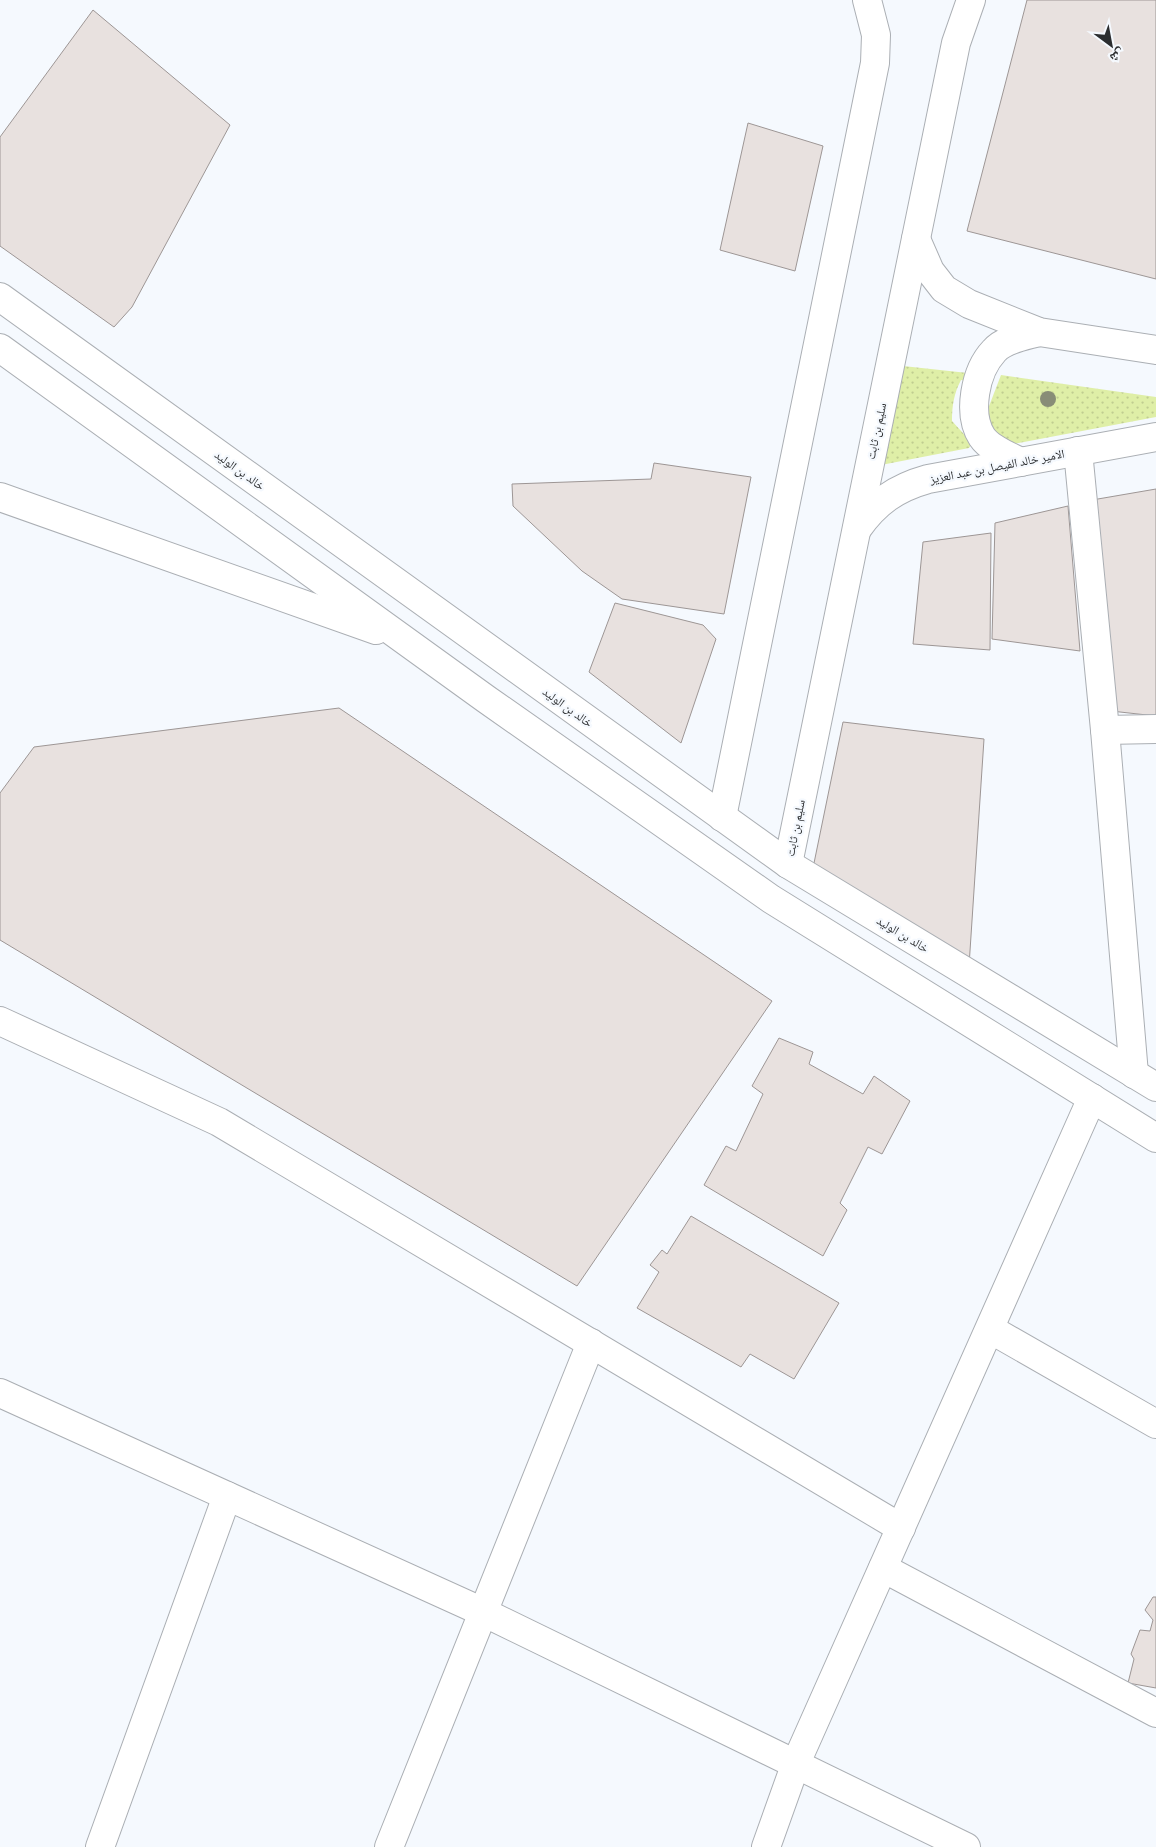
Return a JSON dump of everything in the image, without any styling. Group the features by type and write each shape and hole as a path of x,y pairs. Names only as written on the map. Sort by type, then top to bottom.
{"street":[{"path":"722,817 875,62 876,35 867,0"},
{"name":"سليم بن ثابت","path":"788,864 956,43 971,0"},
{"path":"916,238 930,271 944,289 969,304 1039,332 1156,350"},
{"name":"خالد بن الوليد","path":"0,297 788,864 1145,1081"},
{"path":"1021,462 997,450 982,437 975,414 975,390 984,364 994,350 1013,340 1039,332"},
{"path":"0,348 405,640 771,900 1156,1138"},
{"name":"الامير خالد الفيصل بن عبد العزيز","path":"856,530 879,503 906,485 928,479 1156,437"},
{"path":"1078,451 1105,730 1145,1081"},
{"path":"0,497 405,640"},
{"path":"1105,730 1156,729"},
{"path":"0,1021 220,1122 901,1528"},
{"path":"766,1847 796,1763 1092,1098"},
{"path":"990,1329 1156,1424"},
{"path":"389,1847 591,1343"},
{"path":"0,1393 483,1612 966,1847"},
{"path":"100,1847 227,1496"},
{"path":"883,1568 1156,1713"}],"green space":[{"path":"903,366 977,374 973,382 961,380 952,410 952,421 972,443 969,448 881,465"},
{"path":"1001,375 1156,397 1156,417 1003,446 986,414"}],"building":[{"path":"1027,0 1156,0 1156,279 967,231"},
{"path":"93,10 230,125 132,307 114,327 0,246 0,137"},
{"path":"748,123 823,146 795,271 720,250"},
{"path":"654,463 751,477 724,614 622,599 582,571 513,506 512,484 651,479"},
{"path":"1156,489 1156,716 1111,711 1092,500"},
{"path":"1068,506 1080,651 992,639 995,523"},
{"path":"991,533 990,650 913,644 923,542"},
{"path":"615,603 703,625 716,639 681,743 589,672"},
{"path":"339,708 772,1001 577,1286 0,940 0,793 34,747"},
{"path":"843,722 984,739 969,966 813,868"},
{"path":"779,1038 813,1052 809,1064 863,1094 874,1076 910,1101 882,1154 868,1147 840,1203 847,1210 823,1256 704,1185 726,1146 736,1151 763,1094 752,1086"},
{"path":"691,1216 839,1303 794,1379 750,1354 741,1367 637,1308 659,1272 650,1265 662,1250 667,1254"},
{"path":"1153,1597 1156,1597 1156,1688 1128,1683 1134,1659 1131,1654 1140,1630 1150,1631 1153,1620 1145,1610"}]}
